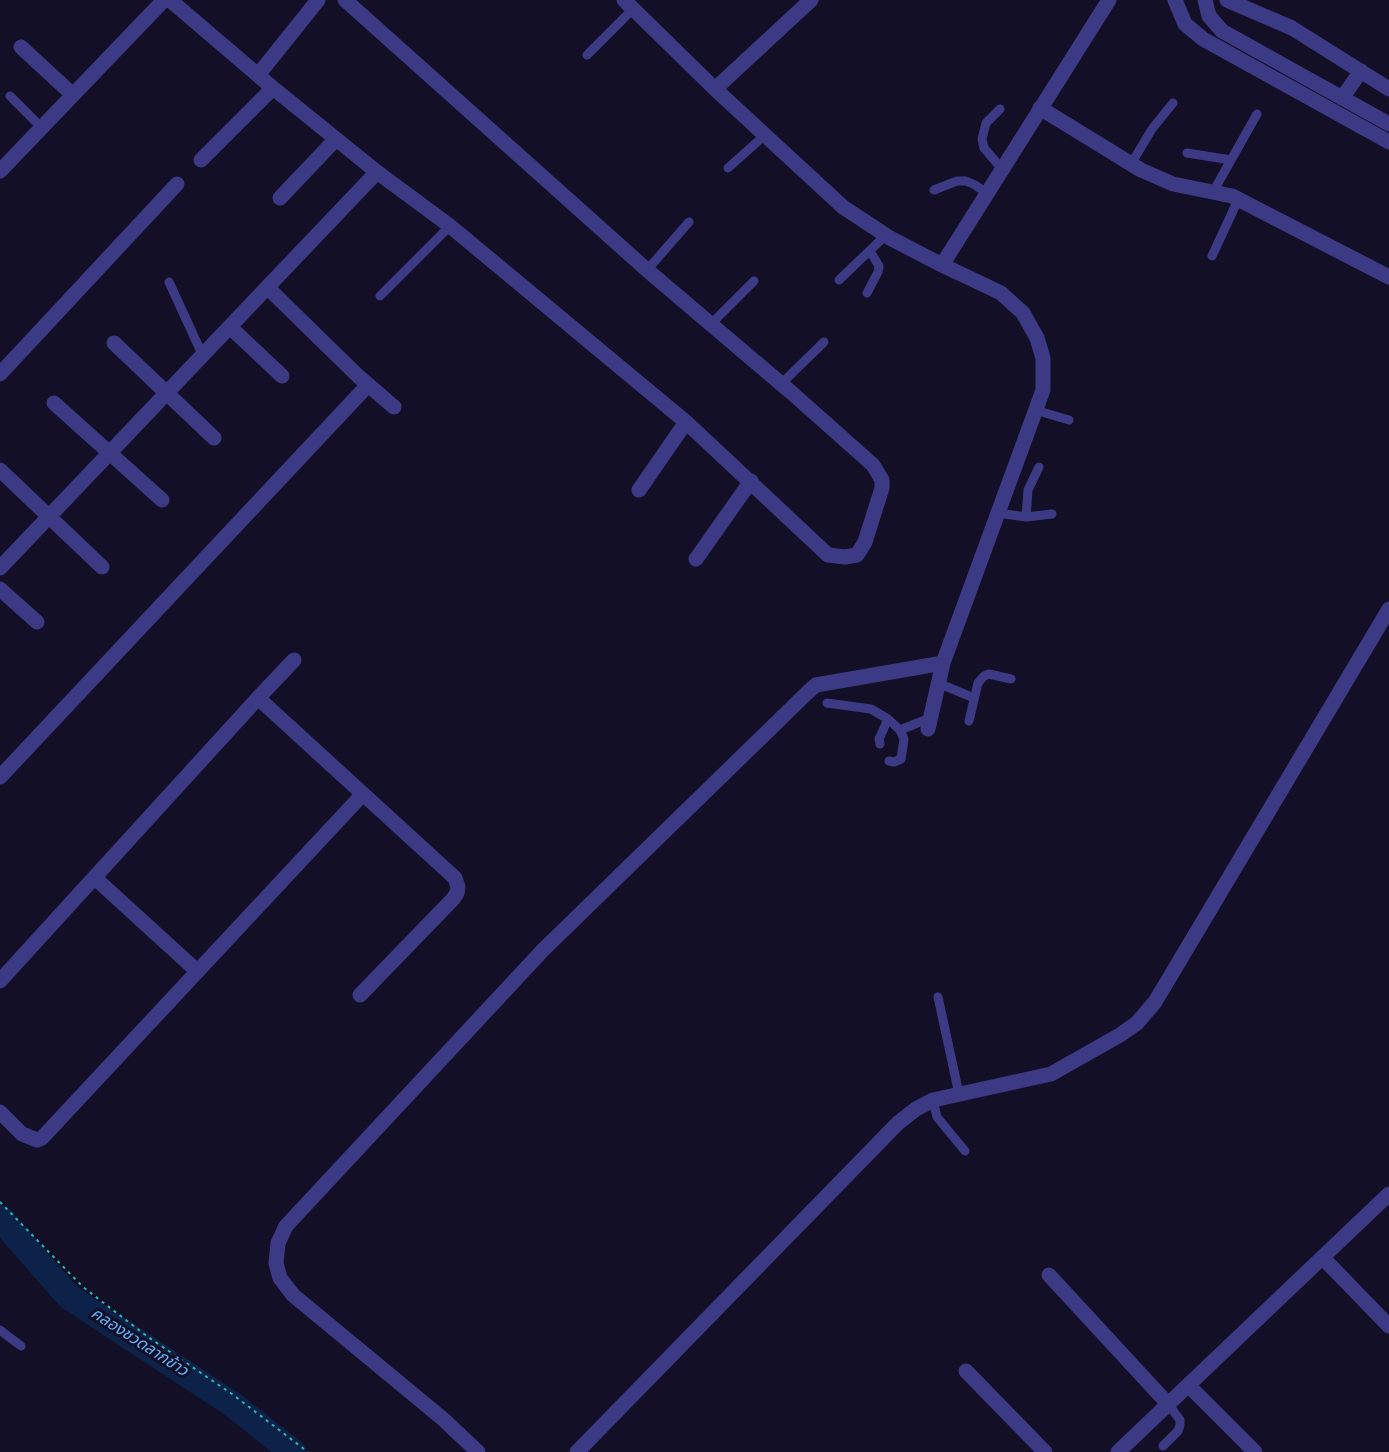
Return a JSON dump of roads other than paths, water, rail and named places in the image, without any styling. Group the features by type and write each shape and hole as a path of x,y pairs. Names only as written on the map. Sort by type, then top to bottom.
{"street":[{"path":"0,171 165,0"},
{"path":"170,0 273,88 377,172 450,226 686,422 828,555 852,556 861,550 882,489 880,475 869,461 647,270 345,0"},
{"path":"258,75 318,0"},
{"path":"715,89 811,0"},
{"path":"942,265 1109,0"},
{"path":"1175,0 1185,24 1203,39 1389,142"},
{"path":"1205,0 1209,16 1222,31 1389,124"},
{"path":"1227,0 1292,28 1389,89"},
{"path":"628,5 843,207 886,235 1001,293 1023,314 1037,338 1043,358 1043,390 943,663 929,723"},
{"path":"21,47 73,94"},
{"path":"1342,98 1361,71"},
{"path":"201,160 273,88"},
{"path":"1040,108 1131,164 1173,184 1232,196 1389,277"},
{"path":"280,198 336,139"},
{"path":"0,568 377,172"},
{"path":"0,374 177,184"},
{"path":"268,288 368,385 394,407"},
{"path":"230,327 282,376"},
{"path":"114,343 214,438"},
{"path":"0,777 368,385"},
{"path":"54,403 162,500"},
{"path":"639,490 686,422"},
{"path":"0,470 102,567"},
{"path":"696,559 751,481"},
{"path":"0,589 37,622"},
{"path":"577,1452 898,1123 916,1109 933,1100 1051,1074 1137,1023 1155,1002 1389,609"},
{"path":"0,981 294,660"},
{"path":"478,1452 443,1419 293,1295 280,1278 276,1263 278,1243 286,1226 543,950 808,691 816,685 943,663"},
{"path":"258,698 455,878 458,887 453,898 360,995"},
{"path":"0,1112 22,1134 37,1140 42,1138 363,794"},
{"path":"95,878 197,971"},
{"path":"1118,1452 1389,1194"},
{"path":"1323,1258 1389,1326"},
{"path":"1049,1275 1169,1405"},
{"path":"966,1371 1045,1452"},
{"path":"1189,1386 1255,1452"}],"lane":[{"path":"587,55 628,5"},
{"path":"10,96 42,128"},
{"path":"1131,164 1152,129 1173,103"},
{"path":"1000,109 986,123 982,139 984,148 1002,169"},
{"path":"1213,192 1257,114"},
{"path":"728,168 765,135"},
{"path":"1187,153 1231,160"},
{"path":"934,190 957,181 975,185 987,193"},
{"path":"1212,256 1238,200"},
{"path":"647,270 689,222"},
{"path":"380,296 450,226"},
{"path":"839,280 886,235"},
{"path":"867,293 878,272 876,260 870,251"},
{"path":"710,325 754,281"},
{"path":"169,282 203,356"},
{"path":"781,384 824,342"},
{"path":"1035,410 1069,420"},
{"path":"1026,517 1028,490 1039,466"},
{"path":"998,513 1026,517 1052,514"},
{"path":"969,721 978,683 984,676 989,674 1011,680"},
{"path":"938,683 974,698"},
{"path":"827,703 871,709 888,719 900,730 904,739 901,759 894,762 889,761"},
{"path":"880,744 879,739 888,719"},
{"path":"900,730 929,723"},
{"path":"938,997 959,1094"},
{"path":"933,1100 937,1117 965,1151"},
{"path":"0,1330 21,1346"},
{"path":"1163,1446 1178,1431 1180,1425 1180,1420 1169,1405"}],"waterway":[{"name":"คลองชวดลากข้าว","path":"0,1218 69,1297 232,1404 293,1452"}]}
